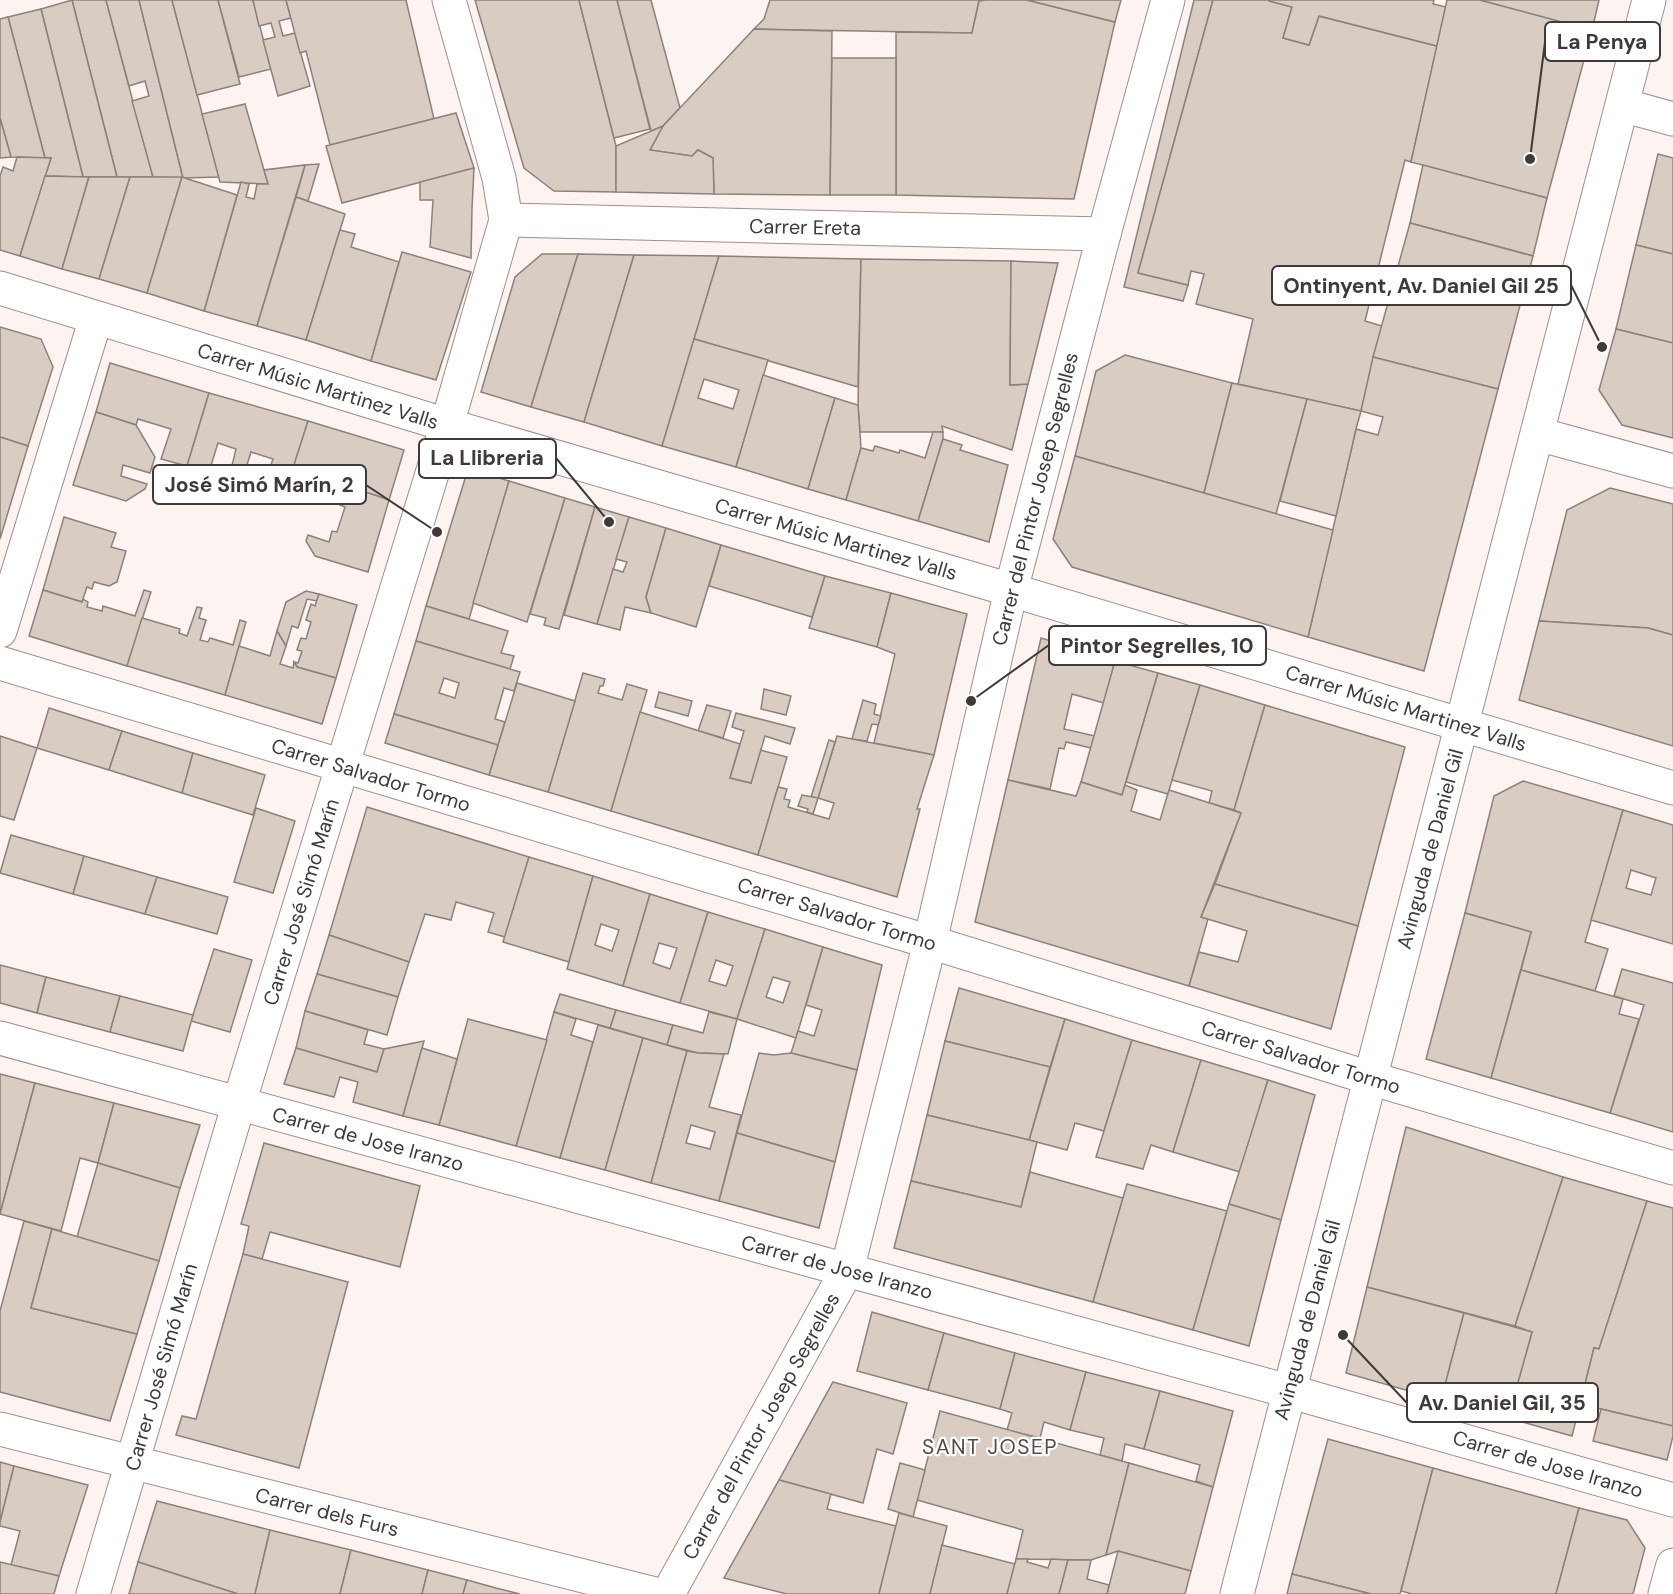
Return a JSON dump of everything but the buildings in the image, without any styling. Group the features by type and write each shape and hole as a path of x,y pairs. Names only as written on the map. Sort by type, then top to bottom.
{"street":[{"name":"Carrer José Simó Marín","path":"93,1594 239,1103 447,425 507,220 499,178 449,0"},
{"name":"Carrer del Pintor Josep Segrelles","path":"668,1594 847,1270 930,942 1011,590 1168,0"},
{"name":"Avinguda de Daniel Gil","path":"1237,1594 1649,0"},
{"path":"1622,105 1673,119"},
{"name":"Carrer Ereta","path":"507,220 1104,234"},
{"name":"Carrer Músic Martinez Valls","path":"0,288 447,425 1011,590 1673,788"},
{"path":"0,631 96,318"},
{"path":"1538,434 1673,471"},
{"name":"Carrer Salvador Tormo","path":"0,663 1673,1168"},
{"name":"Carrer de Jose Iranzo","path":"0,1038 1288,1390 1673,1500"},
{"name":"Carrer dels Furs","path":"0,1429 655,1594"},
{"path":"1665,1594 1673,1565"}],"place":[{"name":"La Penya","path":"1530,159"},
{"name":"Ontinyent, Av. Daniel Gil 25","path":"1602,347"},
{"name":"La Llibreria","path":"609,522"},
{"name":"José Simó Marín, 2","path":"437,532"},
{"name":"Pintor Segrelles, 10","path":"971,701"},
{"name":"Av. Daniel Gil, 35","path":"1343,1335"}],"district":[{"name":"SANT JOSEP","path":"990,1447"}]}
